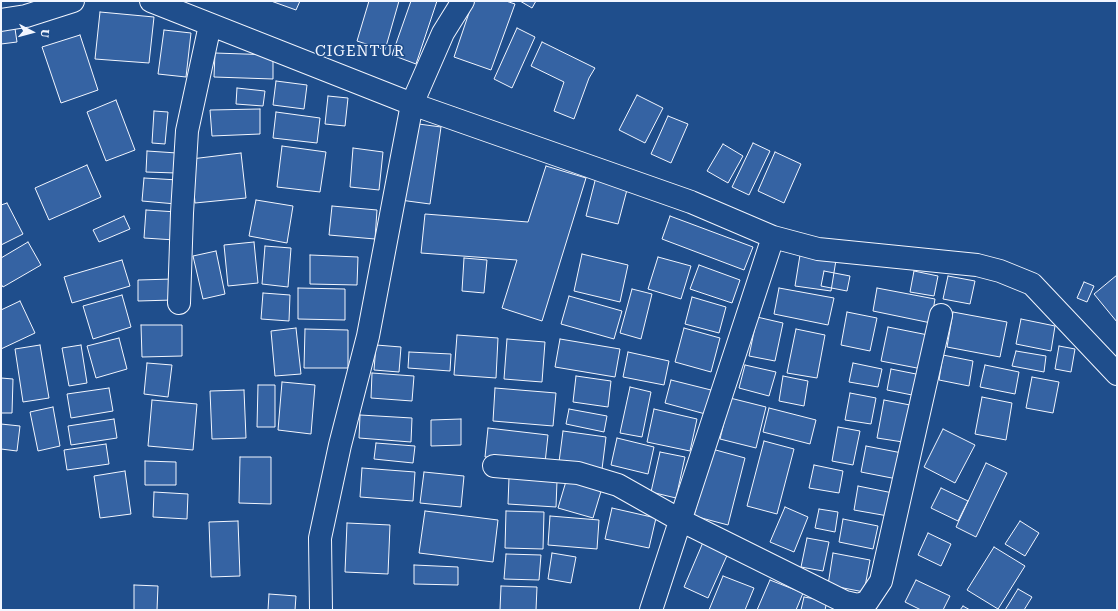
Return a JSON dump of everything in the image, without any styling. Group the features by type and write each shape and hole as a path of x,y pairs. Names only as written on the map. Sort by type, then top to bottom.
{"street":[{"path":"1,20 26,16 73,1"},
{"path":"151,1 412,104 691,202 772,237 818,249 977,265 1000,271 1032,284 1117,374"},
{"path":"322,610 320,538 340,445 368,336 412,104 443,33 463,1"},
{"path":"179,303 187,131 210,25"},
{"path":"651,610 772,237"},
{"path":"494,466 578,473 618,485 680,520 846,602 858,605 867,602 881,581 941,315"}],"building":[{"path":"271,1 300,1 296,10"},
{"path":"369,1 399,1 385,50 357,41"},
{"path":"411,1 437,1 416,64 392,55"},
{"path":"473,1 506,1 515,4 491,70 454,57"},
{"path":"520,1 536,1 532,8"},
{"path":"100,12 154,17 149,63 95,59"},
{"path":"14,22 17,42 1,44 1,24"},
{"path":"517,28 535,37 512,88 494,79"},
{"path":"164,30 191,33 186,77 158,74"},
{"path":"80,35 98,90 61,103 42,47"},
{"path":"542,42 595,68 589,78 574,119 554,111 564,82 531,66"},
{"path":"215,53 273,55 273,79 214,77"},
{"path":"276,81 307,85 304,109 273,105"},
{"path":"237,88 265,91 263,106 236,104"},
{"path":"637,95 663,108 645,143 619,130"},
{"path":"328,96 348,98 345,126 325,124"},
{"path":"116,100 135,150 106,161 87,112"},
{"path":"260,109 260,134 212,136 210,110"},
{"path":"154,111 168,112 165,144 152,143"},
{"path":"276,112 320,118 317,143 273,138"},
{"path":"668,116 688,124 671,163 651,154"},
{"path":"411,123 441,127 430,204 400,200"},
{"path":"753,143 770,151 749,195 732,187"},
{"path":"723,144 743,156 728,183 707,171"},
{"path":"282,146 326,152 320,192 277,187"},
{"path":"353,148 383,152 379,190 350,187"},
{"path":"147,151 177,153 176,173 146,172"},
{"path":"775,152 801,164 784,203 758,191"},
{"path":"241,153 246,198 195,203 191,159"},
{"path":"87,165 101,197 49,220 35,188"},
{"path":"546,166 586,178 542,321 502,308 517,260 421,253 425,214 528,222"},
{"path":"596,177 628,186 618,224 586,216"},
{"path":"144,178 178,180 176,204 142,201"},
{"path":"256,200 293,206 287,243 249,236"},
{"path":"7,203 23,234 1,245 1,205"},
{"path":"332,206 377,210 375,239 329,235"},
{"path":"146,210 177,212 175,240 144,238"},
{"path":"124,216 130,229 99,242 93,230"},
{"path":"670,216 753,247 744,270 662,239"},
{"path":"28,242 41,265 3,287 1,284 1,258"},
{"path":"254,242 258,283 228,286 224,245"},
{"path":"265,246 291,248 288,287 262,284"},
{"path":"216,251 225,294 203,299 193,256"},
{"path":"582,254 628,265 620,302 574,291"},
{"path":"310,255 358,257 357,285 310,284"},
{"path":"800,255 836,260 831,291 795,286"},
{"path":"658,257 691,266 681,299 648,289"},
{"path":"464,258 487,260 484,293 462,291"},
{"path":"122,260 130,286 72,303 64,277"},
{"path":"699,265 740,280 732,303 690,289"},
{"path":"824,271 850,276 847,291 821,286"},
{"path":"914,271 938,276 934,296 910,292"},
{"path":"1117,275 1117,322 1094,294"},
{"path":"948,276 975,281 970,304 943,299"},
{"path":"173,279 173,300 138,301 138,280"},
{"path":"1084,282 1094,286 1087,302 1077,298"},
{"path":"298,288 345,289 345,320 298,319"},
{"path":"779,288 834,298 828,325 774,314"},
{"path":"877,288 935,299 931,323 873,311"},
{"path":"632,289 652,294 641,339 620,333"},
{"path":"263,293 290,295 289,321 261,319"},
{"path":"122,295 131,327 93,339 83,306"},
{"path":"569,296 622,311 614,339 561,324"},
{"path":"692,297 726,307 719,333 685,324"},
{"path":"20,301 35,333 1,349 1,310"},
{"path":"847,312 877,318 870,351 841,345"},
{"path":"953,312 1007,322 1000,357 947,347"},
{"path":"757,317 783,323 775,361 749,356"},
{"path":"1021,319 1055,326 1051,351 1016,344"},
{"path":"141,325 182,325 182,356 142,357"},
{"path":"888,327 928,335 922,369 881,361"},
{"path":"296,328 301,374 275,376 271,331"},
{"path":"684,328 720,338 711,372 675,362"},
{"path":"305,329 348,330 348,368 304,368"},
{"path":"796,329 825,335 817,378 787,373"},
{"path":"457,335 498,338 496,378 454,375"},
{"path":"119,338 127,369 96,378 87,346"},
{"path":"507,339 545,342 542,382 504,379"},
{"path":"560,339 620,349 615,377 555,367"},
{"path":"40,345 49,398 23,402 15,349"},
{"path":"81,345 87,383 69,386 62,348"},
{"path":"376,345 401,347 399,372 374,370"},
{"path":"1059,346 1075,349 1071,372 1055,369"},
{"path":"1016,351 1046,356 1044,372 1012,366"},
{"path":"409,352 451,354 450,371 408,368"},
{"path":"628,352 669,361 664,385 623,377"},
{"path":"943,355 973,361 969,386 939,380"},
{"path":"147,363 172,365 168,397 144,394"},
{"path":"853,363 882,369 878,387 849,382"},
{"path":"745,365 776,372 769,396 739,388"},
{"path":"985,365 1019,372 1015,394 980,387"},
{"path":"891,369 921,375 917,396 887,390"},
{"path":"372,373 414,376 412,401 371,398"},
{"path":"576,376 611,381 608,407 573,402"},
{"path":"783,376 808,381 804,406 779,401"},
{"path":"1032,377 1059,382 1053,413 1026,408"},
{"path":"1,378 13,379 12,413 1,413"},
{"path":"671,380 715,391 709,415 665,403"},
{"path":"282,382 315,385 311,434 278,430"},
{"path":"258,385 275,385 275,427 257,427"},
{"path":"630,387 651,392 642,437 620,433"},
{"path":"109,388 113,411 71,418 67,394"},
{"path":"495,388 556,393 553,426 493,421"},
{"path":"244,390 246,438 212,439 210,391"},
{"path":"850,393 876,398 871,424 845,420"},
{"path":"982,397 1012,403 1006,440 975,434"},
{"path":"730,398 766,407 756,448 720,439"},
{"path":"152,400 197,404 193,450 148,446"},
{"path":"884,400 910,405 903,442 877,438"},
{"path":"53,407 60,446 38,451 30,412"},
{"path":"769,408 816,420 810,444 763,432"},
{"path":"569,409 607,416 604,432 566,424"},
{"path":"654,409 697,419 690,451 647,442"},
{"path":"360,415 412,418 411,442 359,438"},
{"path":"114,419 117,438 71,445 68,426"},
{"path":"461,419 461,445 431,446 431,420"},
{"path":"1,424 20,426 17,451 1,449"},
{"path":"838,427 860,431 853,465 832,461"},
{"path":"488,428 548,435 545,463 485,457"},
{"path":"943,429 975,445 955,483 924,467"},
{"path":"563,431 606,437 602,469 559,462"},
{"path":"617,438 654,447 648,474 611,465"},
{"path":"764,441 794,449 777,514 747,506"},
{"path":"376,443 415,446 413,463 374,459"},
{"path":"106,444 109,464 67,470 64,450"},
{"path":"866,446 902,453 897,479 861,472"},
{"path":"712,449 745,458 728,525 694,516"},
{"path":"660,452 685,457 676,498 651,492"},
{"path":"240,457 271,457 271,504 239,503"},
{"path":"145,461 176,462 176,485 145,485"},
{"path":"986,463 1007,473 976,537 956,527"},
{"path":"814,465 843,471 839,493 809,488"},
{"path":"362,468 415,472 413,501 360,497"},
{"path":"125,471 131,514 100,518 94,476"},
{"path":"424,472 464,476 461,507 420,503"},
{"path":"509,478 557,481 556,507 508,504"},
{"path":"567,478 602,488 593,518 558,508"},
{"path":"858,486 893,493 888,516 854,510"},
{"path":"941,488 968,501 958,521 931,508"},
{"path":"154,492 188,494 187,519 153,517"},
{"path":"785,507 808,517 794,552 770,542"},
{"path":"612,508 656,518 649,548 605,539"},
{"path":"819,509 838,512 835,532 815,528"},
{"path":"425,511 498,520 493,562 419,553"},
{"path":"506,511 544,512 543,549 505,548"},
{"path":"550,516 599,520 597,549 548,545"},
{"path":"843,519 878,526 873,549 839,542"},
{"path":"238,521 240,576 211,577 209,522"},
{"path":"1020,521 1039,533 1025,556 1005,544"},
{"path":"347,523 390,525 388,574 345,572"},
{"path":"928,533 951,544 941,566 918,555"},
{"path":"807,538 829,542 823,571 801,567"},
{"path":"704,540 729,551 708,598 684,587"},
{"path":"994,547 1025,566 998,609 967,590"},
{"path":"552,553 576,557 571,583 548,579"},
{"path":"833,553 870,560 864,592 828,585"},
{"path":"506,554 541,555 539,580 504,579"},
{"path":"414,565 458,567 458,585 414,584"},
{"path":"723,576 754,588 745,610 709,610"},
{"path":"770,580 803,593 796,610 757,610"},
{"path":"916,580 950,596 943,610 921,610 905,602"},
{"path":"134,585 158,586 157,610 134,610"},
{"path":"501,586 537,587 536,610 500,610"},
{"path":"1018,589 1032,597 1024,610 1005,610"},
{"path":"269,594 296,596 295,610 268,610"},
{"path":"804,597 827,601 825,610 801,610"},
{"path":"963,606 970,610 960,610"}],"district":[{"name":"CIGENTUR","path":"360,52"}]}
